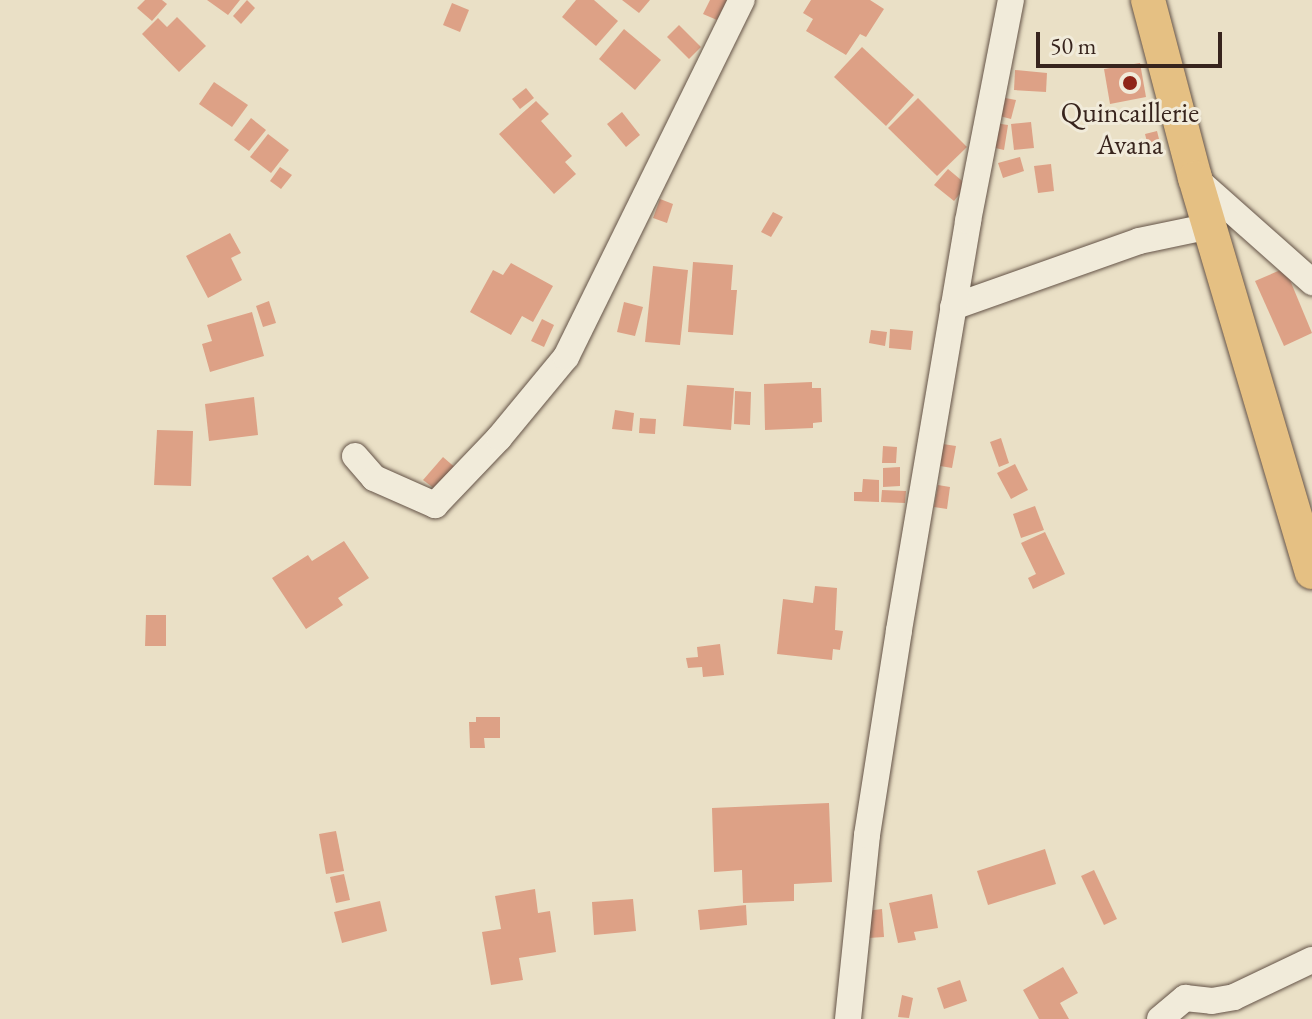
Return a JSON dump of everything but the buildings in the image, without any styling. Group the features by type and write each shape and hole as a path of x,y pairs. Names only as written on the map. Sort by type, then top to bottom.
{"main road":[{"path":"1148,0 1195,178 1312,572"}],"street":[{"path":"355,456 374,478 435,505 499,438 566,357 742,0"},
{"path":"848,1019 867,835 953,307 1011,0"},
{"path":"1195,178 1312,282"},
{"path":"953,307 1139,241 1211,226"},
{"path":"1160,1019 1185,998 1212,1001 1234,997 1312,960"}],"place":[{"name":"Quincaillerie Avana","path":"1130,83"}]}
